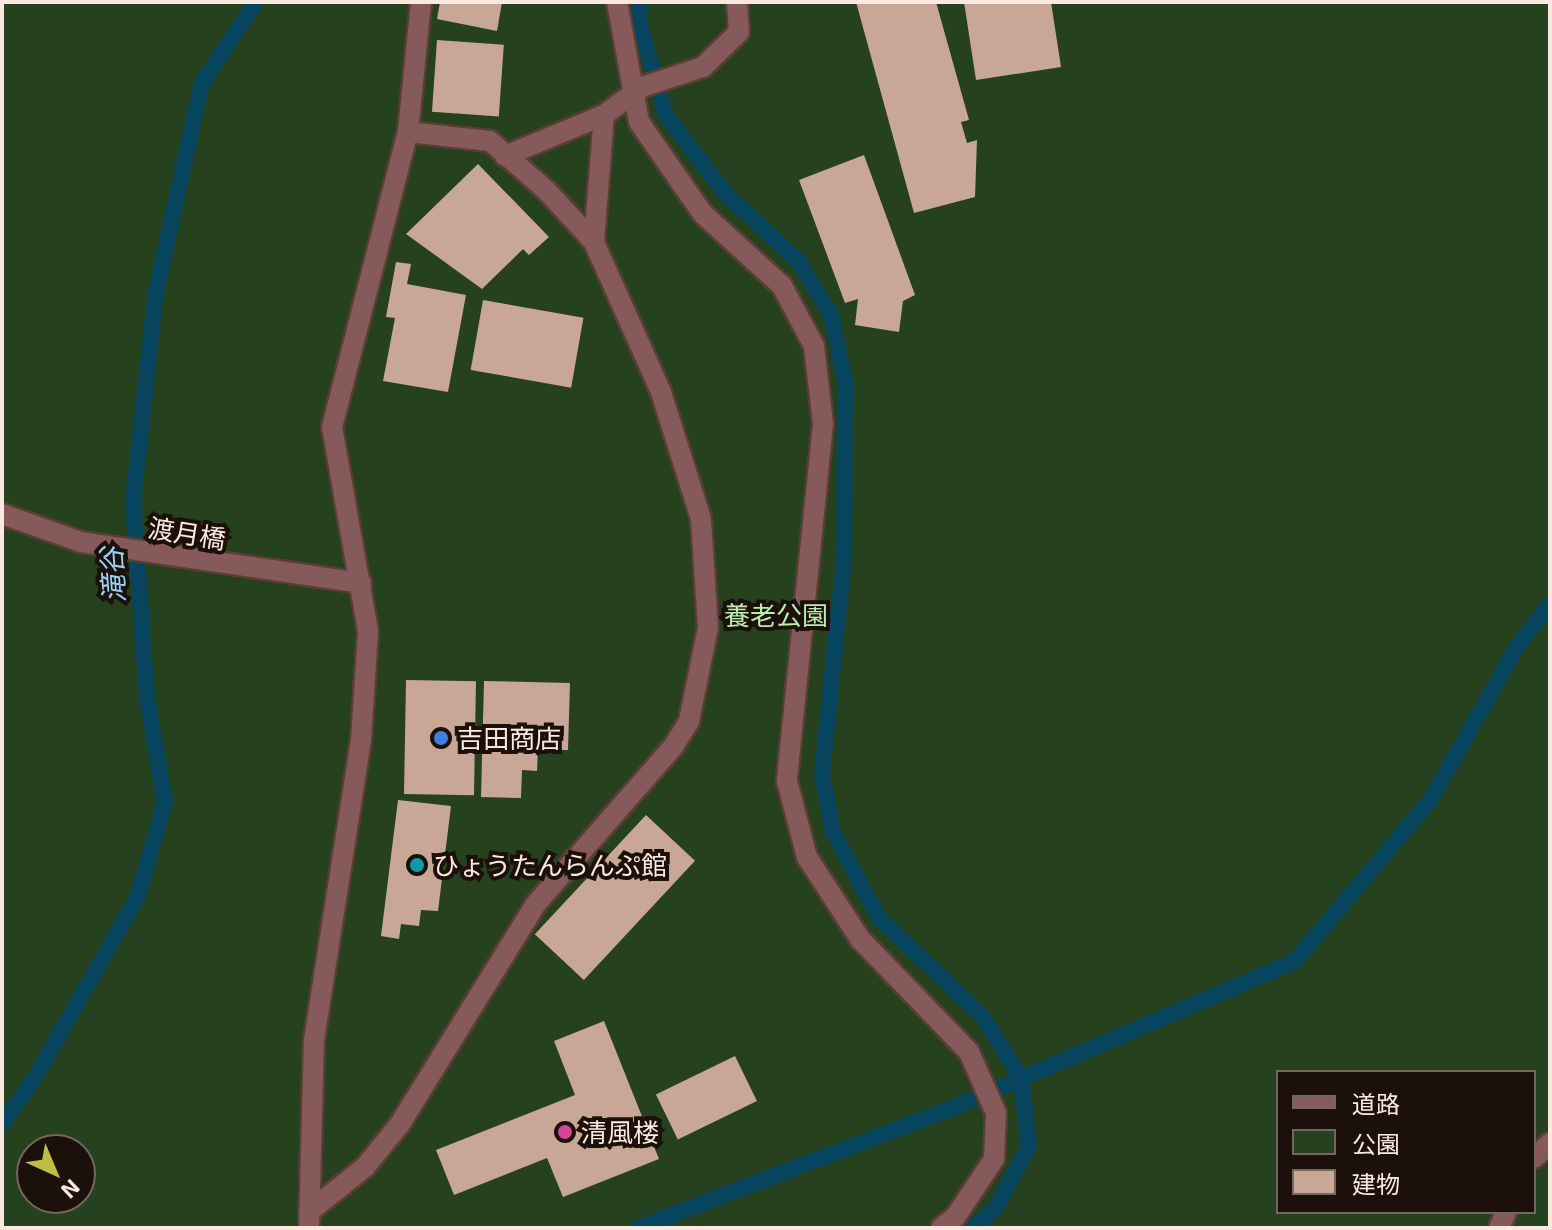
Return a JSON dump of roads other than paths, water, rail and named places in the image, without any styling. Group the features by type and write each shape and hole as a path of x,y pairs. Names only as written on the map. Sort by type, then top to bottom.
{"street":[{"path":"309,1220 314,1040 361,740 368,631 332,427 408,132 421,2"},
{"path":"617,2 637,89 639,122 703,214 782,286 814,346 823,424 787,781 807,857 860,939 972,1058 996,1113 994,1159 956,1216 941,1228"},
{"path":"505,156 604,115 637,89 672,80 703,67 739,32 737,2"},
{"path":"594,242 604,115"},
{"path":"309,1220 365,1167 400,1124 535,905 673,747 698,691 708,628 701,519 661,392 594,242 546,190 490,141 408,132"},
{"name":"渡月橋","path":"2,514 81,542 361,583"}],"waterway":[{"name":"滝谷","path":"2,1125 34,1079 138,896 165,802 147,697 133,503 155,296 202,83 256,2"},
{"path":"641,2 639,21 666,115 725,193 798,261 831,314 845,382 844,558 822,774 833,832 879,918 983,1017 1021,1078 1029,1146 995,1209 973,1228"},
{"path":"638,1228 957,1106 1295,961 1431,799 1516,648 1550,604"}],"place":[{"name":"吉田商店","path":"441,738"},
{"name":"ひょうたんらんぷ館","path":"417,865"},
{"name":"清風楼","path":"565,1132"}],"park label":[{"name":"養老公園","path":"776,615"}]}
